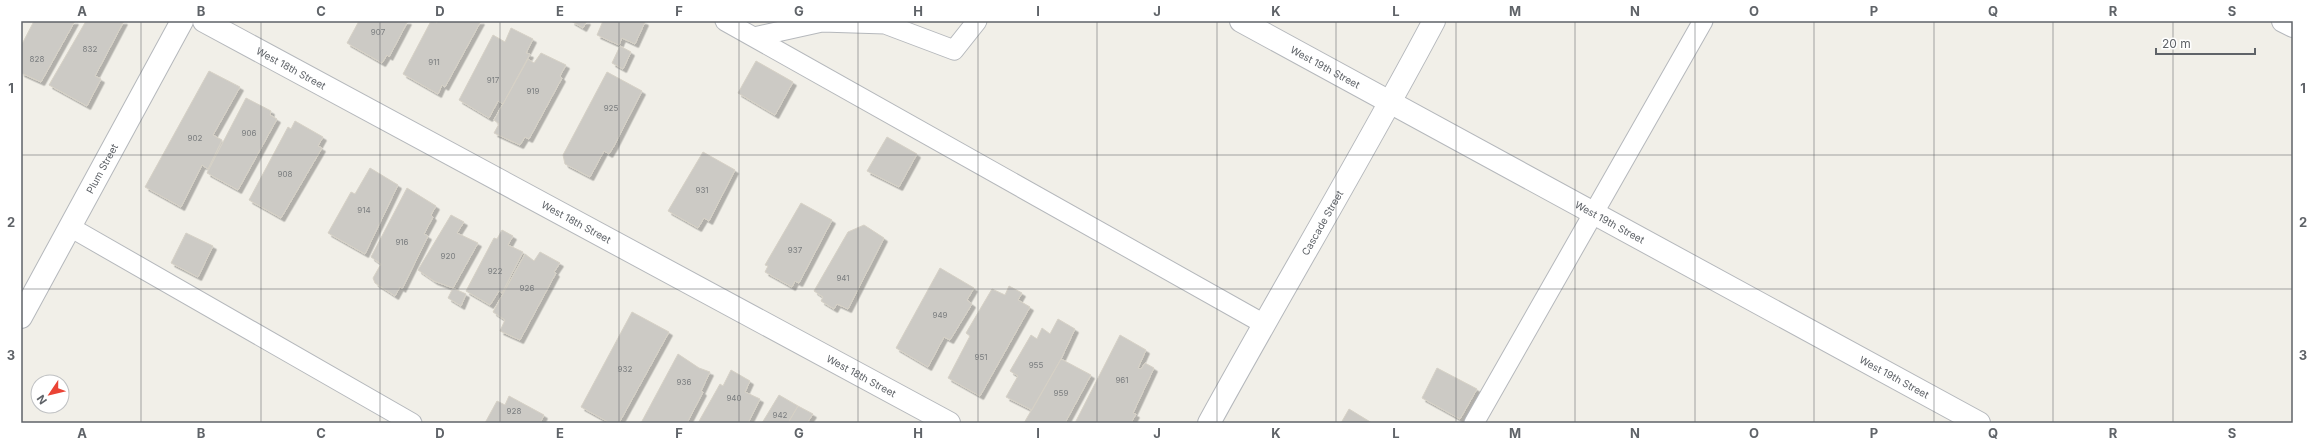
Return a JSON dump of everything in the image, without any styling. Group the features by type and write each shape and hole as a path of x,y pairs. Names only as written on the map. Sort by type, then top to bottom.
{"street":[{"name":"Plum Street","path":"21,317 182,21"},
{"name":"West 18th Street","path":"204,21 949,423"},
{"name":"West 19th Street","path":"1241,21 1979,423"},
{"name":"Cascade Street","path":"1209,423 1391,102 1434,21"},
{"path":"2283,21 2293,26"}],"lane":[{"path":"725,21 1264,324"},
{"path":"754,37 822,22 885,24 954,50 977,21"},
{"path":"1474,423 1595,214 1703,21"},
{"path":"70,228 412,423"}],"building":[{"path":"34,21 75,21 41,82 21,73 21,46"},
{"path":"86,21 124,21 95,76 101,79 87,106 49,85"},
{"path":"359,21 408,21 389,57 387,55 382,63 347,43"},
{"path":"431,21 437,23 438,21 481,21 445,87 442,85 438,94 403,74"},
{"path":"571,21 587,21 583,28"},
{"path":"603,21 645,22 635,44 622,38 619,45 597,35"},
{"path":"511,28 533,39 526,53 530,54 503,104 498,101 489,118 459,100 493,35 505,42"},
{"path":"620,46 631,52 623,69 612,63"},
{"path":"541,53 566,65 560,76 562,78 529,139 525,137 520,145 494,133 499,124 494,120 528,59 534,63"},
{"path":"756,61 793,82 775,115 738,93"},
{"path":"209,71 240,87 213,135 222,140 208,169 202,165 181,207 145,187"},
{"path":"607,72 642,91 614,146 609,154 604,151 590,177 565,164 563,155"},
{"path":"246,98 271,111 270,115 277,119 238,190 207,173"},
{"path":"295,121 323,137 318,146 322,148 281,218 249,200 288,127 291,129"},
{"path":"887,137 917,154 899,187 867,171"},
{"path":"703,152 735,170 709,221 704,218 698,228 668,211"},
{"path":"370,168 398,185 365,254 328,233 351,192 355,194"},
{"path":"407,188 436,206 431,215 433,217 424,234 428,236 402,289 400,287 395,296 375,283 373,278 381,264 371,257"},
{"path":"801,203 832,220 799,283 795,281 792,287 765,272 768,266 765,265"},
{"path":"451,215 464,222 457,233 478,243 453,288 434,281 418,270"},
{"path":"864,225 884,238 848,309 837,304 834,309 821,301 823,297 814,291 848,232"},
{"path":"502,230 513,236 508,245 523,252 502,293 499,291 490,305 466,291 494,238 497,239"},
{"path":"186,233 213,246 198,277 171,263"},
{"path":"540,252 560,263 520,340 500,331 505,320 493,312 525,254 534,261"},
{"path":"940,268 974,288 967,300 972,304 950,340 944,337 928,367 896,348"},
{"path":"1009,286 1022,293 1018,300 1030,307 980,396 948,378 970,336 966,333 992,289 1005,295"},
{"path":"453,288 466,294 461,306 448,298"},
{"path":"632,312 669,332 619,423 610,423 581,407"},
{"path":"1058,319 1075,329 1061,359 1032,410 1006,397 1018,376 1010,371 1031,335 1037,339 1042,328 1050,334"},
{"path":"1120,335 1146,350 1138,368 1141,369 1145,363 1154,368 1133,413 1136,414 1131,423 1075,423"},
{"path":"678,354 699,368 710,372 701,391 703,392 687,423 641,423"},
{"path":"1061,359 1091,375 1065,423 1024,423"},
{"path":"1437,368 1477,389 1460,419 1422,398"},
{"path":"731,370 750,381 745,392 760,399 748,423 698,423 720,384 723,386"},
{"path":"779,395 798,406 788,423 762,423"},
{"path":"509,396 544,415 540,423 485,423 497,401 505,405"},
{"path":"798,406 813,414 807,423 788,423"},
{"path":"1349,409 1372,423 1341,423"}]}
